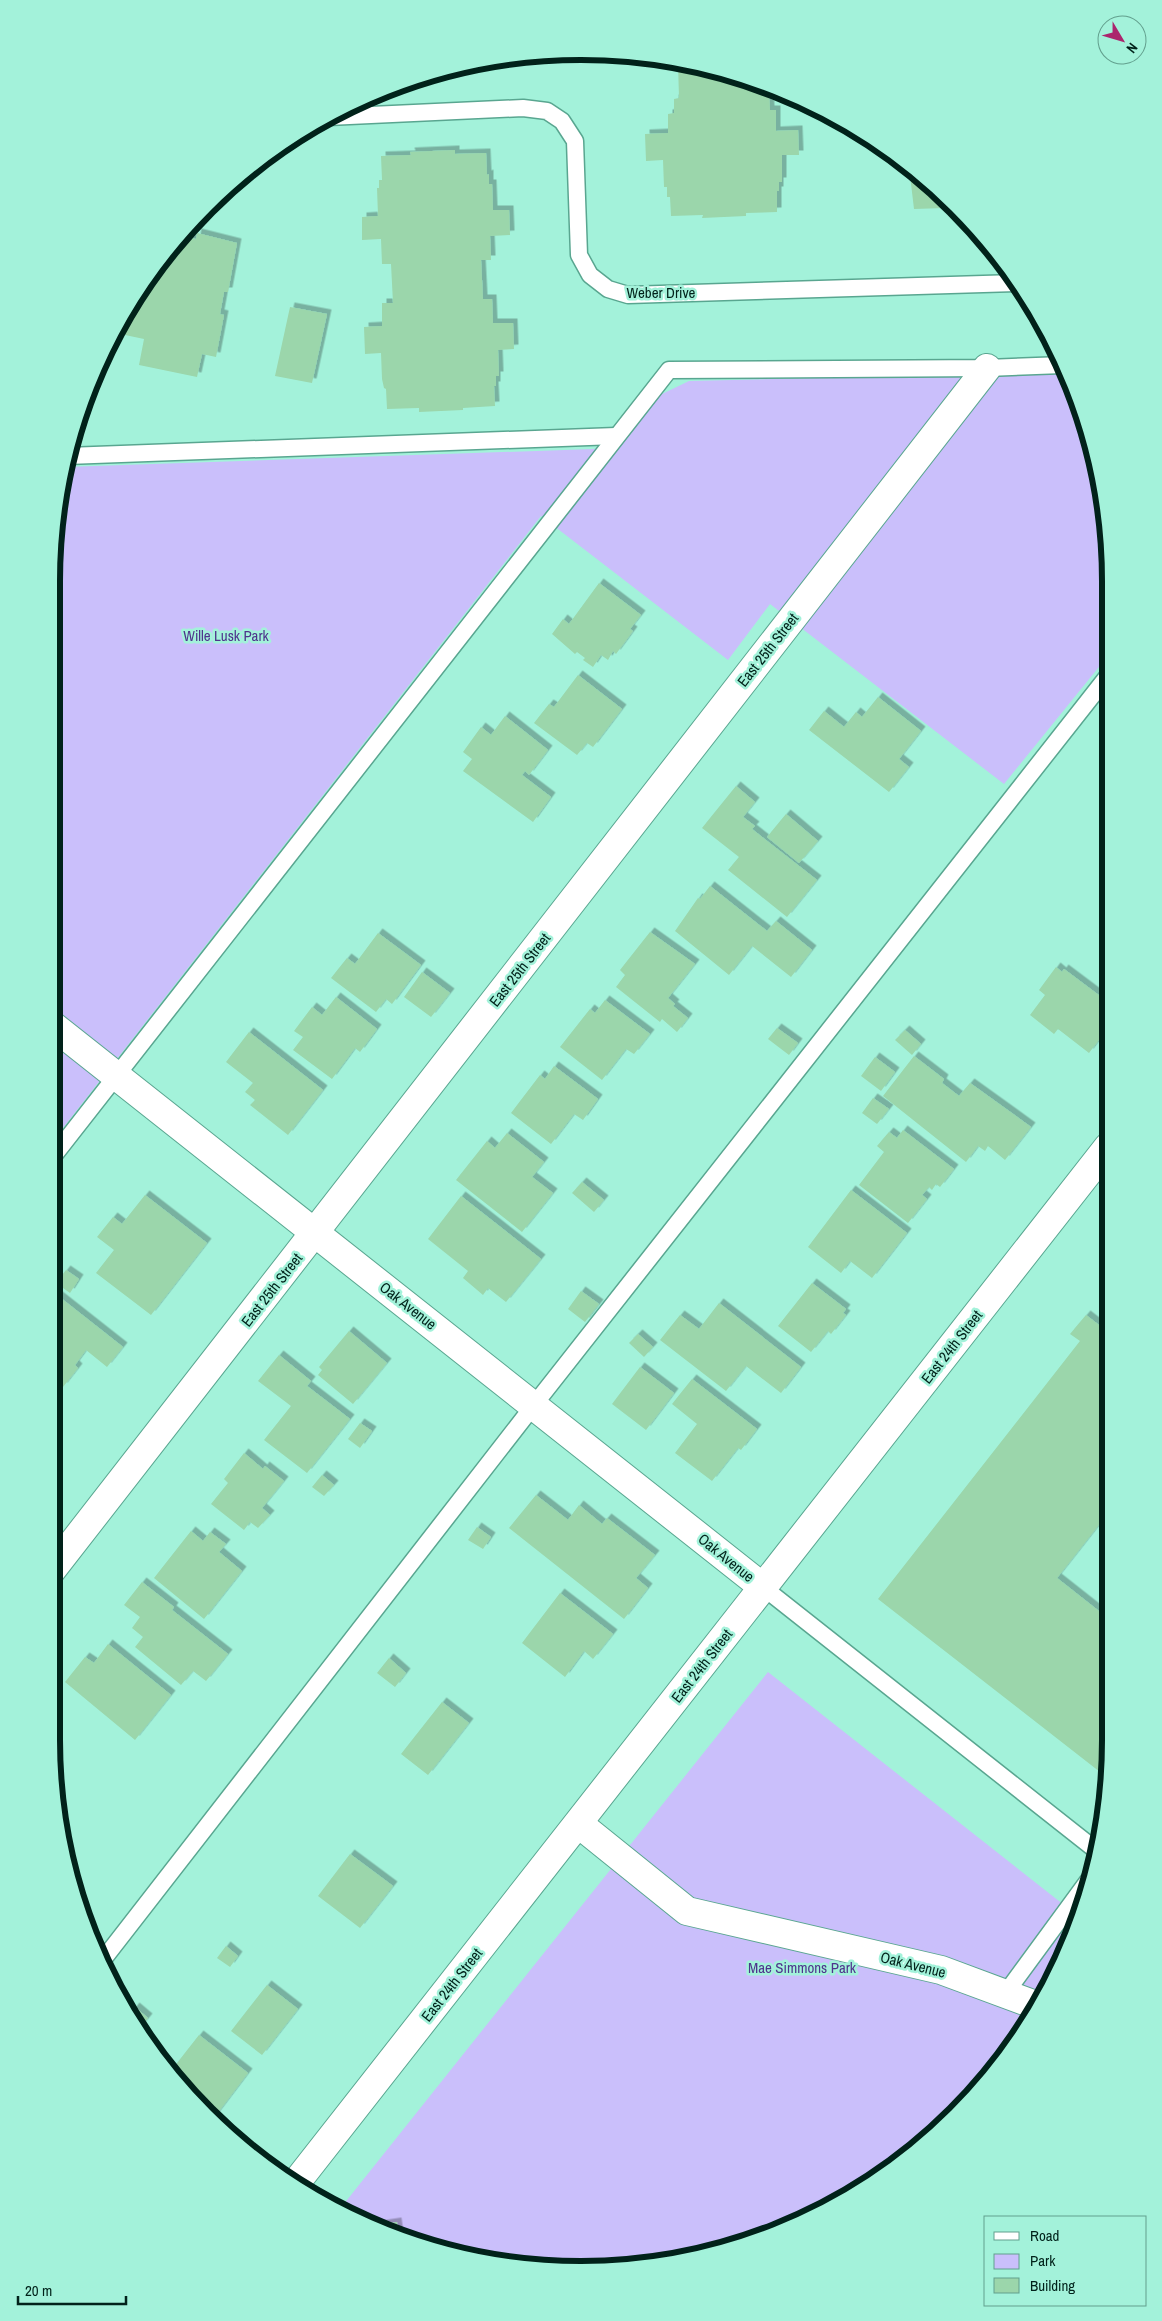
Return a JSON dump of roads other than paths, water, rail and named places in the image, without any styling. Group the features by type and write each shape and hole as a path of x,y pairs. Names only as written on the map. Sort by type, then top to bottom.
{"street":[{"name":"East 25th Street","path":"60,1560 316,1233 987,368"},
{"name":"Oak Avenue","path":"60,1031 764,1588"},
{"name":"East 24th Street","path":"300,2178 1102,1155"},
{"name":"Oak Avenue","path":"579,1824 687,1911 941,1970 1030,2003"}],"lane":[{"name":"Weber Drive","path":"347,116 523,108 548,111 562,121 575,141 580,255 590,275 608,288 628,295 1008,283"},
{"path":"60,1148 668,370 987,368 1054,365"},
{"path":"76,456 616,436"},
{"path":"107,1955 534,1405 1102,683"},
{"path":"764,1588 1091,1846"},
{"path":"1005,1994 1078,1895"}],"park label":[{"name":"Wille Lusk Park","path":"226,636"},
{"name":"Mae Simmons Park","path":"802,1968"}]}
